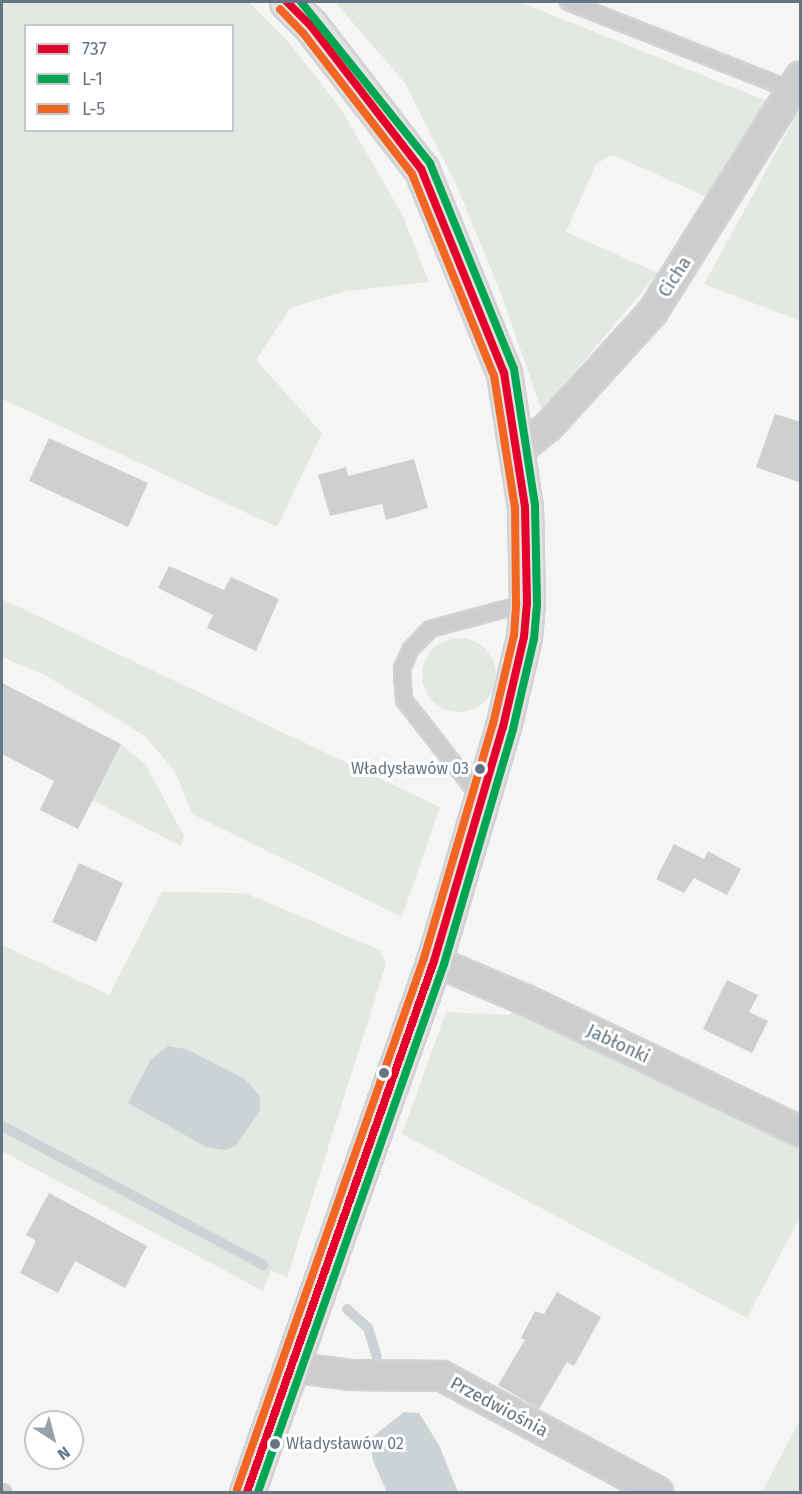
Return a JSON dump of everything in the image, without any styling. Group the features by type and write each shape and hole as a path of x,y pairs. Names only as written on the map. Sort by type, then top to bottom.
{"street":[{"path":"247,1492 434,961 482,798 524,637 527,603 528,540 518,451 504,372 421,169 311,26 287,2"},
{"name":"Cicha","path":"518,451 549,426 652,313 796,83"},
{"name":"Jabłonki","path":"434,961 526,1000 801,1131"},
{"name":"Przedwiośnia","path":"291,1367 351,1375 441,1376 658,1492"}],"lane":[{"path":"568,2 796,83"},
{"path":"482,798 404,700 402,669 410,650 430,629 527,603"}],"shaded area":[{"path":"2,2 249,2 287,40 341,109 403,216 429,282 347,291 290,308 256,360 322,433 277,527 2,399"},
{"path":"335,2 520,2 767,101 707,197 618,157 610,156 596,164 566,232 658,273 542,411 500,291 455,182 405,83"},
{"path":"798,112 800,113 800,321 704,284"},
{"path":"2,599 440,807 402,917 192,814 176,773 145,736 43,674 2,657"},
{"path":"459,638 480,644 490,654 496,675 490,696 480,706 459,712 438,706 428,696 422,675 428,654 438,644"},
{"path":"121,744 146,765 184,836 181,846 92,800"},
{"path":"162,892 245,893 380,950 386,964 287,1278 271,1270 263,1291 2,1151 2,945 109,995"},
{"path":"513,1011 800,1148 800,1217 747,1318 402,1134 446,1012 510,1015"},
{"path":"168,1046 186,1049 245,1079 260,1096 260,1111 236,1145 225,1150 206,1147 128,1103 151,1059"},
{"path":"404,1412 419,1413 439,1445 458,1492 387,1492 373,1461 370,1439"},
{"path":"800,1420 800,1492 762,1492"}],"building":[{"path":"775,414 801,422 801,483 756,467"},
{"path":"49,438 148,483 128,527 29,481"},
{"path":"414,459 428,508 386,520 382,504 330,516 318,475 346,467 348,476"},
{"path":"169,566 224,590 231,577 279,599 256,651 207,628 213,615 158,588"},
{"path":"2,683 121,744 78,829 40,810 54,781 2,754"},
{"path":"674,844 704,859 708,851 741,869 727,895 694,878 684,893 656,879"},
{"path":"79,863 123,883 96,942 52,922"},
{"path":"727,980 758,995 749,1012 768,1021 752,1053 703,1029"},
{"path":"49,1193 147,1246 125,1288 75,1261 58,1293 20,1273 36,1241 26,1235"},
{"path":"557,1292 601,1317 574,1366 567,1362 539,1409 498,1385 525,1340 521,1338 535,1311 544,1314"}],"waterway":[{"path":"2,1126 263,1265"},
{"path":"347,1309 368,1328 377,1357"}],"transit line":[{"name":"737","path":"247,1492 434,961 503,727 524,637 527,603 525,507 504,373 421,169 311,26 287,2"},
{"name":"L-1","path":"258,1492 444,964 513,729 534,639 537,603 535,505 514,369 430,163 301,2"},
{"name":"L-5","path":"237,1489 424,958 493,724 514,635 516,603 515,508 494,376 412,174 303,33 280,9"}],"place":[{"name":"Władysławów 03","path":"480,769"},
{"name":"Władysławów 02","path":"275,1444"}]}
